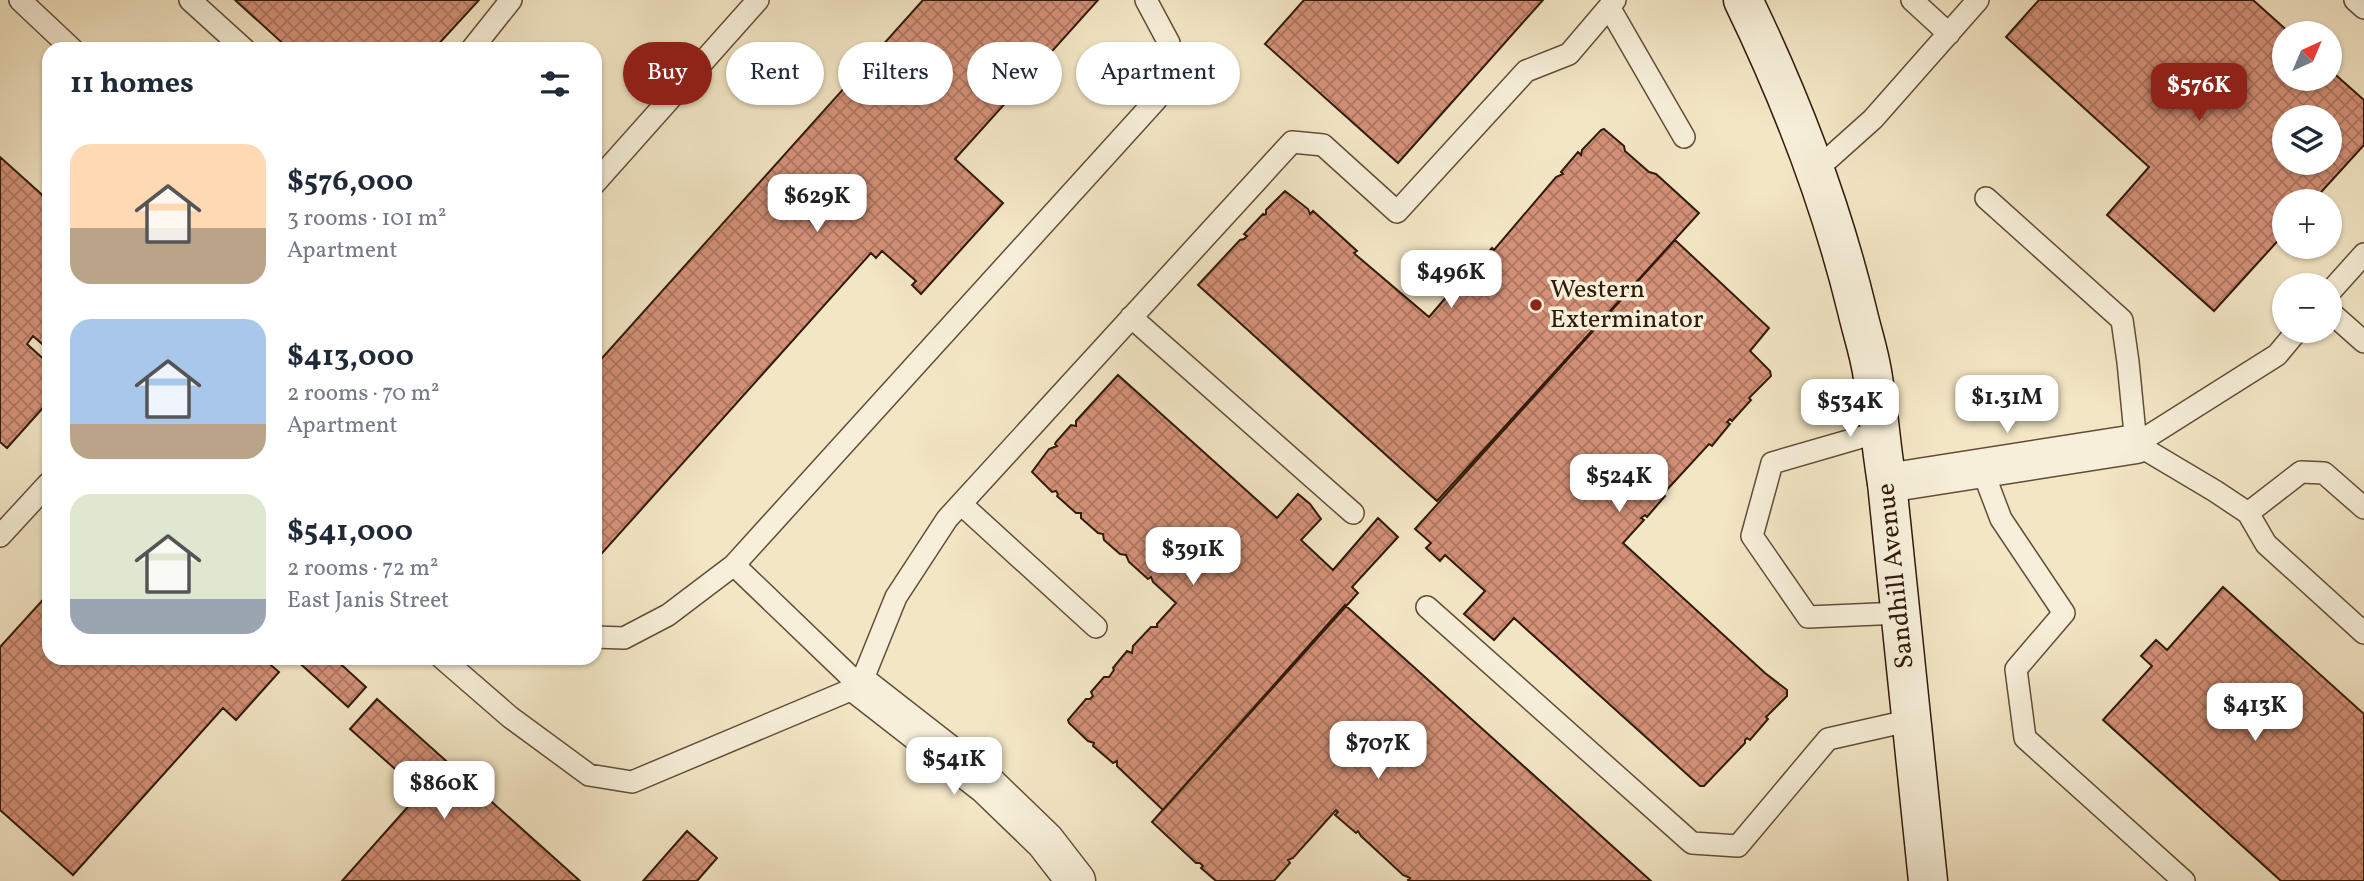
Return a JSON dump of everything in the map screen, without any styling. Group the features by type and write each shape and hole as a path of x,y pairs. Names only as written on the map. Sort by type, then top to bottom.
{"street":[{"name":"Sandhill Avenue","path":"1743,0 1775,66 1816,170 1847,270 1873,377 1887,484 1928,881"},
{"path":"1887,484 2136,444"},
{"path":"860,686 987,785 1045,841 1076,881"}],"lane":[{"path":"20,0 65,42"},
{"path":"190,0 236,42"},
{"path":"478,42 511,0"},
{"path":"602,175 758,0"},
{"path":"602,637 624,638 668,615 734,565 1156,100 1169,43 1146,0"},
{"path":"1912,0 1949,33"},
{"path":"1816,170 1873,119 1979,0"},
{"path":"2356,0 2364,8"},
{"path":"450,665 510,717 589,775 632,782 860,686 896,597 947,519 1292,142 1323,145 1397,212 1526,71 1569,54 1612,4 1684,137"},
{"path":"1986,198 2122,320 2136,444"},
{"path":"2342,279 2364,254"},
{"path":"1131,317 1353,513"},
{"path":"2342,323 2364,342"},
{"path":"2136,444 2277,355 2287,343"},
{"path":"1879,432 1772,463 1752,536 1808,617 1901,613"},
{"path":"2136,444 2248,513 2266,544 2364,633"},
{"path":"1982,469 2001,519 2064,613 2016,669 2025,738 2184,881"},
{"path":"2248,513 2301,472 2324,473 2364,508"},
{"path":"0,536 42,491"},
{"path":"961,504 1096,627"},
{"path":"734,565 860,686"},
{"path":"1427,607 1692,843 1738,846 1828,739 1912,720"}],"building":[{"path":"235,0 479,0 440,42 281,42"},
{"path":"923,0 1098,0 1060,42 967,42 967,105 1004,105 955,159 1003,203 921,294 912,285 916,281 882,251 876,258 871,253 602,553 602,358 838,95 838,105 953,105 953,42 885,42"},
{"path":"1304,0 1543,0 1398,163 1265,44"},
{"path":"2039,0 2253,0 2277,21 2272,21 2272,91 2342,91 2342,81 2364,100 2364,145 2342,169 2342,105 2272,105 2272,175 2337,175 2324,189 2272,189 2272,247 2214,311 2107,215 2149,167 2006,37"},
{"path":"1604,129 1624,146 1625,151 1649,172 1656,174 1699,213 1437,501 1198,285 1240,240 1247,236 1244,234 1266,214 1266,210 1285,191 1308,209 1310,214 1313,211 1357,251 1354,253 1356,255 1429,317 1448,295 1451,298 1476,270 1474,268 1492,248 1494,250 1556,177 1563,174 1561,172 1578,152 1581,155 1582,150"},
{"path":"0,157 42,195 42,344 33,336 27,344 42,358 42,409 7,448 0,442"},
{"path":"1675,240 1769,328 1750,351 1770,371 1771,376 1749,398 1751,400 1732,421 1730,419 1727,422 1730,424 1712,446 1709,444 1663,494 1665,496 1647,517 1645,515 1641,518 1644,520 1623,543 1787,690 1787,696 1766,717 1768,719 1750,740 1745,740 1704,786 1700,786 1514,618 1494,640 1464,614 1485,591 1445,555 1440,561 1426,548 1431,543 1415,529"},
{"path":"1118,375 1277,518 1298,494 1310,504 1321,519 1301,540 1333,570 1378,518 1398,537 1352,587 1358,593 1163,810 1117,766 1117,761 1113,763 1068,720 1086,699 1093,696 1091,692 1104,677 1109,677 1127,651 1132,653 1133,646 1151,627 1157,627 1176,603 1151,577 1148,579 1129,562 1126,555 1120,554 1104,540 1103,534 1098,533 1081,518 1081,513 1076,513 1057,496 1056,491 1052,492 1032,472 1049,449 1057,446 1056,442 1071,425 1076,426 1076,421"},
{"path":"2223,587 2364,714 2364,881 2281,881 2103,720 2152,666 2141,656 2156,640 2167,650"},
{"path":"42,601 42,665 271,665 279,672 236,720 223,708 73,875 0,810 0,647"},
{"path":"1345,605 1651,881 1409,881 1410,878 1403,875 1358,831 1356,833 1335,815 1338,812 1336,810 1293,858 1288,860 1290,863 1274,881 1216,881 1201,868 1203,866 1200,863 1196,863 1152,822"},
{"path":"302,665 342,665 366,687 348,707"},
{"path":"377,699 580,881 342,881 421,792 350,729"},
{"path":"687,831 717,858 697,881 643,881"}],"place":[{"name":"Western Exterminator","path":"1536,305"}]}
